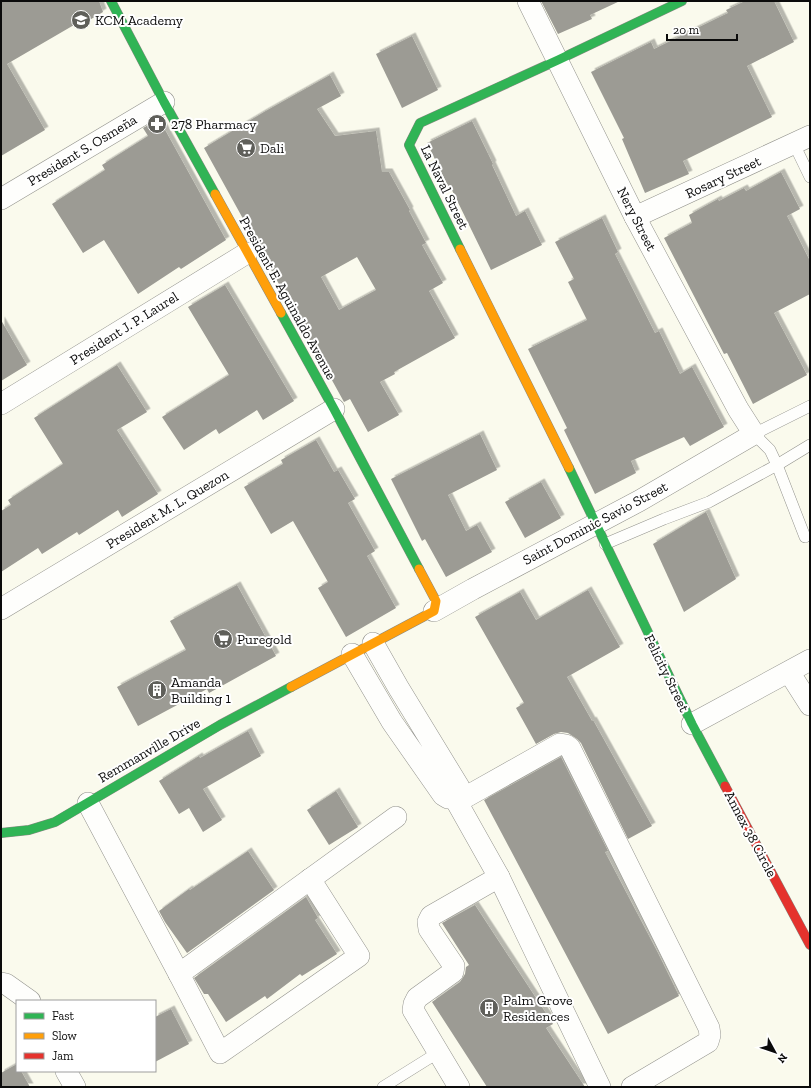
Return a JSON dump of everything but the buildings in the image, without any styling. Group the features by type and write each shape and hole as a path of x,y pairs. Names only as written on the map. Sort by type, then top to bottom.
{"street":[{"name":"President E. Aguinaldo Avenue","path":"111,1 164,102 334,409 436,601 434,611"},
{"name":"Nery Street","path":"528,1 636,217 738,410 754,434"},
{"name":"La Naval Street","path":"596,523 409,145 420,123 682,1"},
{"name":"President S. Osmeña","path":"1,199 164,102"},
{"name":"Rosary Street","path":"636,217 802,140"},
{"name":"President J. P. Laurel","path":"1,404 247,253"},
{"name":"President M. L. Quezon","path":"1,609 334,409"},
{"name":"Saint Dominic Savio Street","path":"434,611 639,501 754,434"},
{"name":"Felicity Street","path":"596,523 692,724 810,660"},
{"name":"Remmanville Drive","path":"1,833 29,830 55,822 220,725 434,611"},
{"path":"373,643 458,787 456,800 499,877 600,1087"},
{"path":"352,654 378,699 406,742 443,795 448,798 456,800 560,744 566,745 570,748 709,1028 710,1035 708,1042 632,1087"},
{"path":"789,672 810,705"},
{"path":"378,699 398,687"},
{"name":"Annex 38 Circle","path":"692,724 810,945"},
{"path":"406,742 424,730"},
{"path":"88,802 220,1053 360,956 310,879"},
{"path":"179,974 396,817"},
{"path":"459,1087 413,1010 417,998 453,972 454,969 454,966 429,930 428,922 431,916 499,877"},
{"path":"1,983 6,984 29,1000"},
{"path":"67,1072 75,1087"}],"lane":[{"path":"802,140 810,177"},
{"path":"805,537 770,450 754,434 810,406"},
{"path":"605,544 671,516 709,502 810,445"},
{"path":"383,1087 439,1052"}],"traffic: fast":[{"path":"111,1 164,102 215,194"},
{"path":"460,249 409,145 420,123 682,1"},
{"path":"281,313 419,569"},
{"path":"569,468 692,724 725,786"},
{"path":"1,833 29,830 55,822 220,725 291,687"}],"traffic: slow":[{"path":"215,194 281,313"},
{"path":"460,249 569,468"},
{"path":"291,687 434,611 436,601 419,569"}],"traffic: jam":[{"path":"725,786 810,945"}],"place":[{"name":"KCM Academy","path":"81,20"},
{"name":"278 Pharmacy","path":"157,124"},
{"name":"Dali","path":"246,148"},
{"name":"Puregold","path":"223,639"},
{"name":"Amanda Building 1","path":"157,690"},
{"name":"Palm Grove Residences","path":"489,1008"}]}
